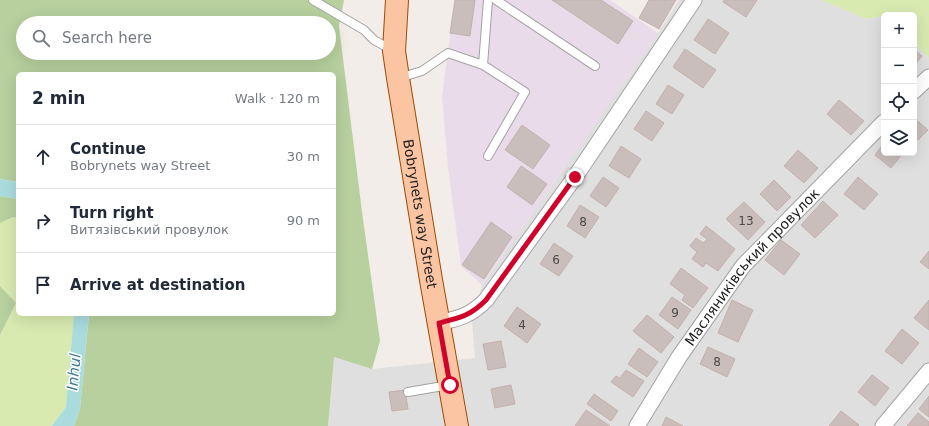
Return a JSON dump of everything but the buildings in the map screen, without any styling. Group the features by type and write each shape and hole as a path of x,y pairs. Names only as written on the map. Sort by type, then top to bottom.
{"main road":[{"name":"Bobrynets way Street","path":"397,0 394,51 457,426"}],"street":[{"path":"439,323 462,317 477,309 486,300 575,177 694,0"},
{"path":"917,88 929,77"},
{"name":"Масляниківський провулок","path":"637,426 679,357 743,266 881,125"},
{"path":"883,426 929,371"}],"lane":[{"path":"313,0 364,30 374,40 394,51"},
{"path":"483,65 488,0"},
{"path":"496,0 595,66"},
{"path":"398,78 422,71 448,53 483,65 525,92 488,156"},
{"path":"408,392 450,385"}],"shaded area":[{"path":"455,0 610,0 658,33 482,285 461,266 448,167 442,96"},
{"path":"679,0 821,0 867,19 881,17 881,156 917,156 917,46 929,58 929,426 328,426 334,357 372,369 475,358 472,321 482,285 658,33"}],"green space":[{"path":"0,0 344,0 339,26 380,341 372,369 334,357 328,426 74,426 80,409 89,316 336,316 336,72 16,72 16,182 0,179"},
{"path":"821,0 929,0 929,58 917,46 917,12 881,12 881,17 867,19"},
{"path":"0,196 16,199 16,218 13,217 0,223"},
{"path":"13,217 16,218 16,303 0,286 0,223"},
{"path":"0,286 16,303 0,335"},
{"path":"16,303 16,316 74,316 66,407 52,426 0,426 0,335"}],"water":[{"path":"0,179 16,182 16,199 0,196"},
{"name":"Inhul","path":"74,316 89,316 80,409 74,426 52,426 66,407"}],"route":[{"path":"450,385 439,323 462,317 477,309 486,300 575,177"}]}
